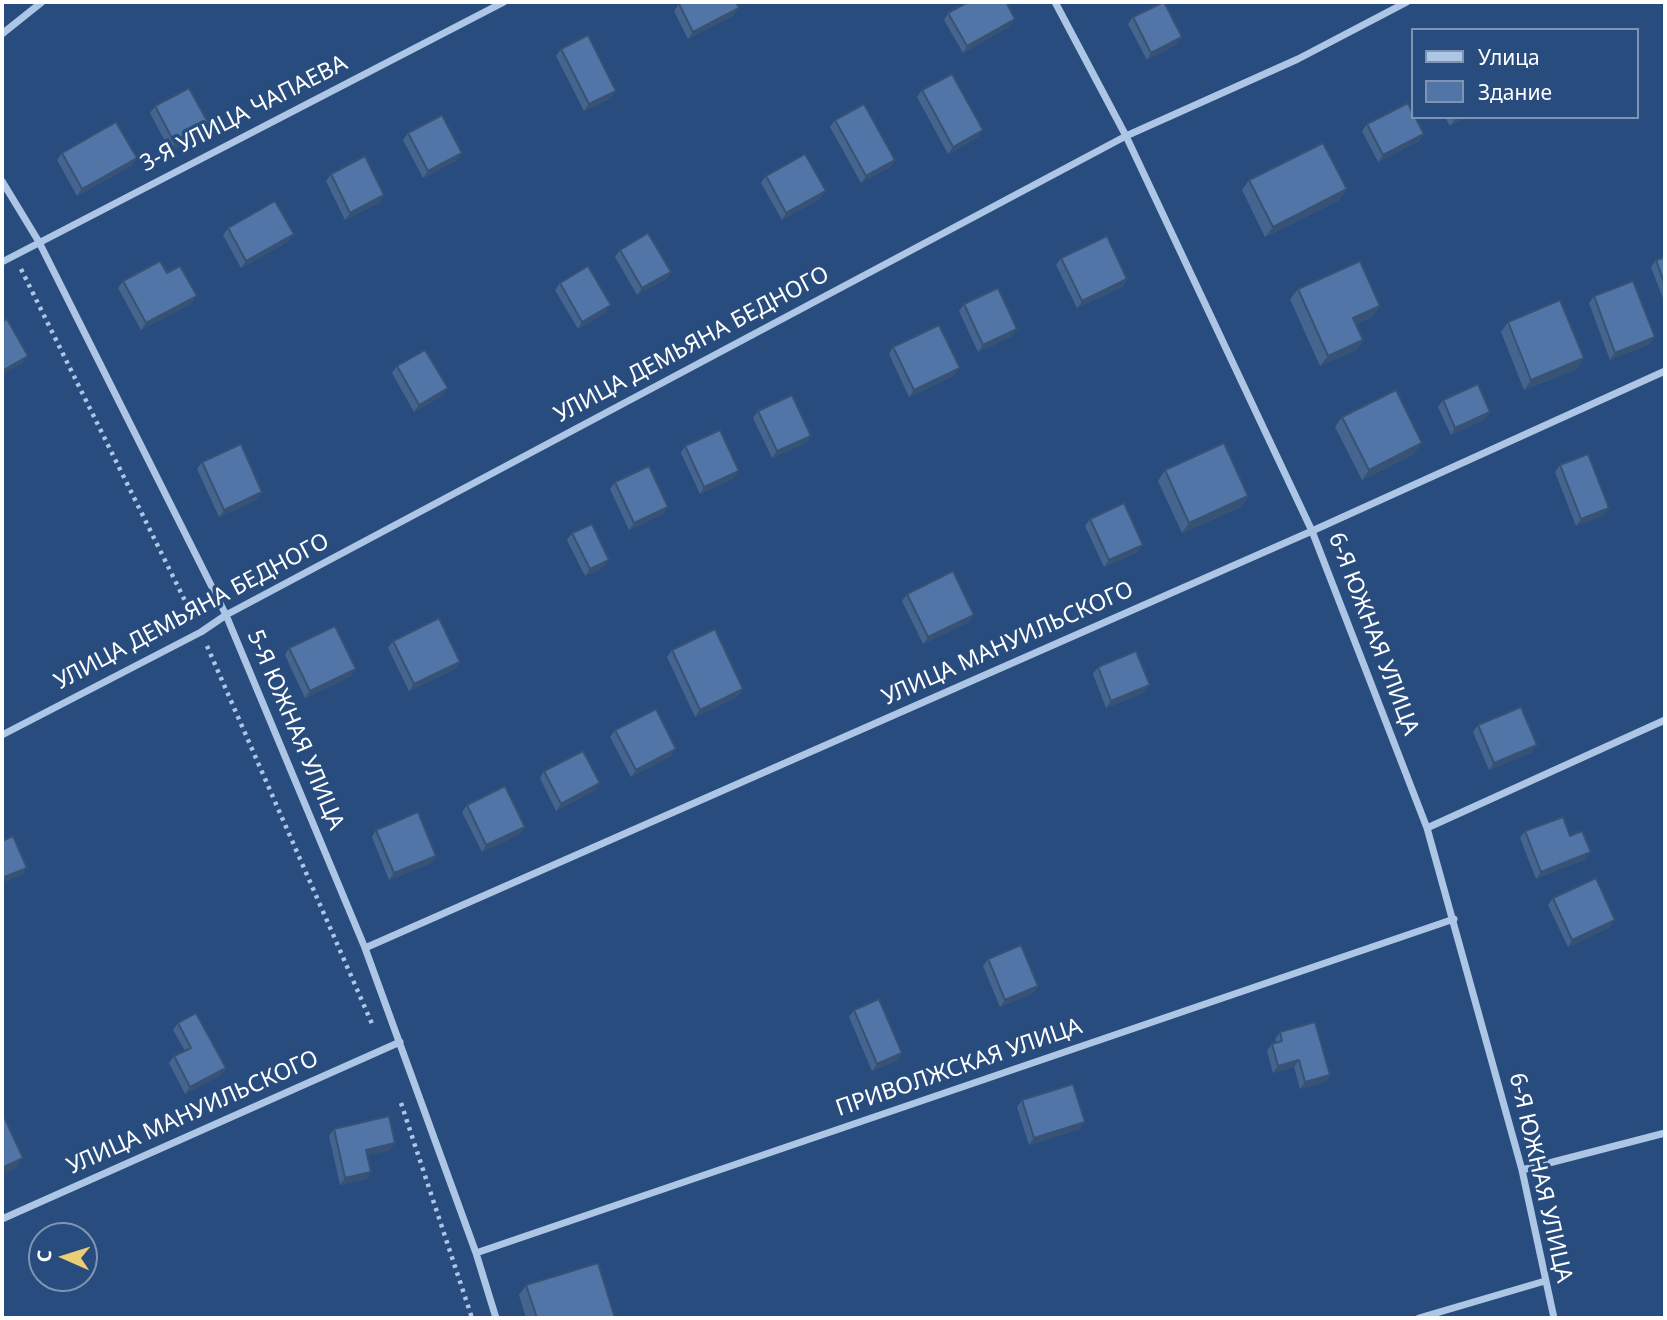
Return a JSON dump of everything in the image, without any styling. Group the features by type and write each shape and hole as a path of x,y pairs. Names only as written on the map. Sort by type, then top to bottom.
{"street":[{"path":"2,34 42,2"},
{"name":"3-Я УЛИЦА ЧАПАЕВА","path":"2,262 503,2"},
{"name":"6-Я ЮЖНАЯ УЛИЦА","path":"1055,2 1126,136 1312,531 1427,828 1522,1170 1554,1318"},
{"name":"УЛИЦА ДЕМЬЯНА БЕДНОГО","path":"2,735 201,632 226,615 1126,136 1298,59 1407,2"},
{"name":"5-Я ЮЖНАЯ УЛИЦА","path":"2,181 39,242 226,615 365,948 476,1253 496,1318"},
{"name":"УЛИЦА МАНУИЛЬСКОГО","path":"365,948 1312,531 1665,371"},
{"path":"1427,828 1665,720"},
{"name":"ПРИВОЛЖСКАЯ УЛИЦА","path":"476,1253 1454,919"},
{"name":"УЛИЦА МАНУИЛЬСКОГО","path":"2,1219 400,1042"},
{"path":"1522,1170 1665,1133"},
{"path":"1419,1318 1545,1281"}],"path":[{"path":"14,255 201,632 383,1049"},
{"path":"400,1101 472,1318"}],"building":[{"path":"736,2 739,8 693,32 679,4"},
{"path":"968,2 1006,2 1015,19 967,46 948,13"},
{"path":"1164,2 1182,37 1151,53 1133,17"},
{"path":"588,35 616,91 589,104 561,49"},
{"path":"952,74 983,130 953,147 922,90"},
{"path":"189,88 210,126 175,144 155,106"},
{"path":"1408,103 1412,119 1416,119 1424,134 1383,155 1367,124"},
{"path":"864,104 895,160 866,176 835,120"},
{"path":"442,115 462,153 428,171 408,133"},
{"path":"116,122 137,158 82,189 62,153"},
{"path":"1323,143 1347,189 1273,227 1249,180"},
{"path":"805,154 826,191 786,213 766,176"},
{"path":"365,156 384,195 350,213 331,174"},
{"path":"275,201 294,234 246,261 228,228"},
{"path":"648,233 671,272 642,288 620,250"},
{"path":"1107,236 1127,279 1082,301 1061,258"},
{"path":"1665,257 1665,285 1656,260"},
{"path":"160,261 167,273 180,266 197,296 146,323 123,281"},
{"path":"1360,261 1380,306 1353,318 1363,340 1328,356 1298,289"},
{"path":"588,266 611,305 582,322 560,283"},
{"path":"1633,281 1655,337 1615,353 1594,296"},
{"path":"998,288 1017,329 983,345 964,304"},
{"path":"1560,300 1584,358 1531,380 1508,322"},
{"path":"7,319 28,356 2,371 2,322"},
{"path":"939,325 960,368 914,390 893,347"},
{"path":"425,350 448,388 419,405 397,366"},
{"path":"1478,384 1490,412 1455,428 1443,400"},
{"path":"1396,390 1422,443 1369,470 1342,417"},
{"path":"792,395 811,436 777,451 758,411"},
{"path":"720,430 739,471 704,487 685,446"},
{"path":"1224,443 1248,496 1189,523 1165,470"},
{"path":"241,444 262,492 224,510 202,462"},
{"path":"1588,454 1609,508 1581,519 1560,465"},
{"path":"649,466 668,507 634,523 615,482"},
{"path":"1124,503 1143,545 1109,560 1090,519"},
{"path":"592,524 609,560 590,569 572,533"},
{"path":"953,571 974,615 928,637 907,594"},
{"path":"439,618 460,662 414,684 393,641"},
{"path":"335,626 356,669 310,691 289,648"},
{"path":"715,629 743,689 700,710 672,650"},
{"path":"1136,651 1150,685 1111,701 1098,667"},
{"path":"1521,707 1537,745 1494,763 1478,725"},
{"path":"656,709 676,749 636,770 615,730"},
{"path":"583,751 600,783 561,804 544,771"},
{"path":"505,786 525,827 486,845 467,805"},
{"path":"418,812 436,856 394,873 376,830"},
{"path":"1563,817 1570,836 1582,831 1591,852 1541,872 1525,831"},
{"path":"13,836 27,868 2,878 2,841"},
{"path":"1596,878 1615,920 1572,940 1553,898"},
{"path":"1021,945 1038,986 1005,1000 988,959"},
{"path":"879,999 902,1053 877,1064 854,1010"},
{"path":"196,1013 226,1068 190,1087 174,1056 191,1048 178,1023"},
{"path":"1315,1022 1330,1075 1305,1082 1299,1060 1278,1066 1272,1044 1282,1041 1280,1032"},
{"path":"1073,1084 1085,1122 1034,1138 1022,1100"},
{"path":"389,1116 395,1143 366,1150 371,1172 345,1178 334,1129"},
{"path":"4,1117 23,1158 2,1168 2,1118"},
{"path":"598,1263 615,1318 537,1318 526,1285"}]}
